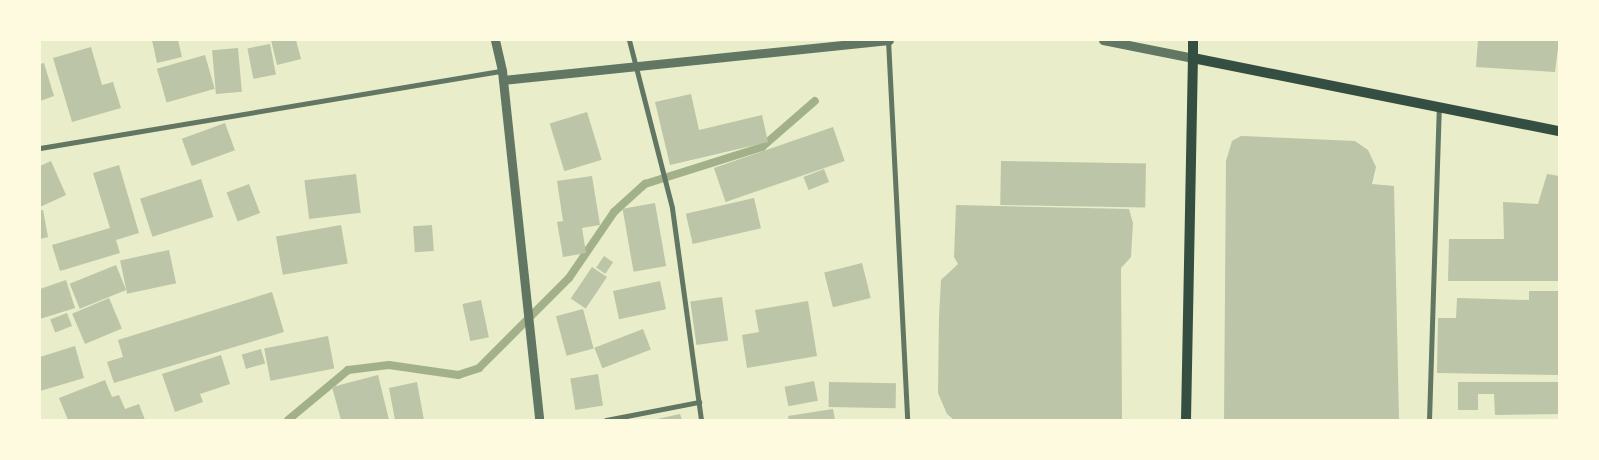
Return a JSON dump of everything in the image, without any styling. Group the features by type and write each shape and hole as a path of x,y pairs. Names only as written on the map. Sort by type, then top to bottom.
{"main road":[{"path":"1186,420 1193,40"},
{"path":"1193,58 1438,109 1559,131"}],"street":[{"path":"495,40 502,71 539,420"},
{"path":"629,40 634,67 672,208 701,420"},
{"path":"503,80 888,40 907,420"},
{"path":"1103,40 1193,58"},
{"path":"40,148 502,71"},
{"path":"1429,420 1438,109"},
{"path":"606,420 699,402"}],"building":[{"path":"152,40 178,40 182,57 157,63"},
{"path":"271,40 296,40 301,59 277,65"},
{"path":"1478,40 1559,40 1555,72 1476,67"},
{"path":"270,44 276,74 253,79 247,48"},
{"path":"91,47 102,85 113,82 121,108 72,122 53,58"},
{"path":"238,48 242,92 216,94 212,50"},
{"path":"205,55 215,89 167,102 157,69"},
{"path":"44,63 54,96 40,101 40,64"},
{"path":"691,94 699,130 762,115 768,142 670,165 655,102"},
{"path":"587,112 602,160 564,171 550,123"},
{"path":"225,123 235,150 192,166 182,139"},
{"path":"833,127 845,161 726,202 714,168"},
{"path":"1241,136 1355,141 1368,150 1376,167 1372,184 1394,186 1399,420 1224,420 1226,161 1232,141"},
{"path":"51,161 66,195 40,207 40,166"},
{"path":"1001,161 1146,164 1145,208 1000,205"},
{"path":"119,165 139,233 116,240 120,253 60,271 52,245 110,228 93,173"},
{"path":"824,169 829,182 808,190 803,177"},
{"path":"356,174 361,213 309,219 304,180"},
{"path":"1547,174 1559,176 1559,281 1448,281 1449,239 1504,239 1503,202 1538,204"},
{"path":"592,176 600,225 582,228 586,253 563,257 557,222 563,221 557,181"},
{"path":"201,179 213,217 152,237 140,199"},
{"path":"249,184 260,213 238,222 227,193"},
{"path":"754,198 761,228 693,244 686,214"},
{"path":"655,203 666,266 634,272 623,209"},
{"path":"956,205 1129,209 1133,223 1131,257 1121,268 1122,420 954,420 947,414 938,393 939,316 941,280 958,264 954,257"},
{"path":"40,210 43,210 48,237 40,239"},
{"path":"341,225 348,263 283,275 276,236"},
{"path":"432,225 434,251 415,252 413,226"},
{"path":"169,250 176,283 127,294 120,260"},
{"path":"604,256 613,262 605,274 596,268"},
{"path":"862,263 871,298 833,307 824,272"},
{"path":"116,265 126,290 80,309 70,284"},
{"path":"592,267 607,277 586,309 571,299"},
{"path":"66,280 75,308 40,319 40,289"},
{"path":"660,281 666,309 619,319 613,291"},
{"path":"1529,291 1559,291 1559,375 1437,373 1438,318 1456,318 1457,298 1529,300"},
{"path":"272,292 284,332 114,383 107,362 123,357 118,340"},
{"path":"722,297 728,341 696,345 690,301"},
{"path":"109,298 122,328 85,344 72,314"},
{"path":"481,300 489,337 470,341 462,304"},
{"path":"808,301 817,356 747,368 742,335 759,332 755,310"},
{"path":"583,309 594,349 567,356 556,316"},
{"path":"67,313 72,326 55,333 50,319"},
{"path":"643,329 651,350 602,368 594,348"},
{"path":"328,336 334,368 270,381 264,348"},
{"path":"75,346 84,378 40,391 40,357"},
{"path":"261,349 265,363 246,369 242,355"},
{"path":"221,355 230,384 200,394 203,402 175,412 162,374"},
{"path":"598,374 603,406 575,410 570,378"},
{"path":"378,375 389,420 341,420 332,387"},
{"path":"105,380 112,397 119,395 125,409 139,404 145,420 68,420 59,398"},
{"path":"814,381 818,401 788,406 785,387"},
{"path":"417,382 424,420 395,420 389,388"},
{"path":"829,382 896,383 896,408 829,407"},
{"path":"1458,382 1559,382 1559,414 1495,415 1494,394 1478,394 1478,410 1458,410"},
{"path":"833,409 835,420 789,420 788,416"},
{"path":"680,414 682,420 657,420 657,419"}],"waterway":[{"path":"288,420 348,370 389,365 458,375 479,368 569,278 614,212 645,184 762,147 815,101"}]}
